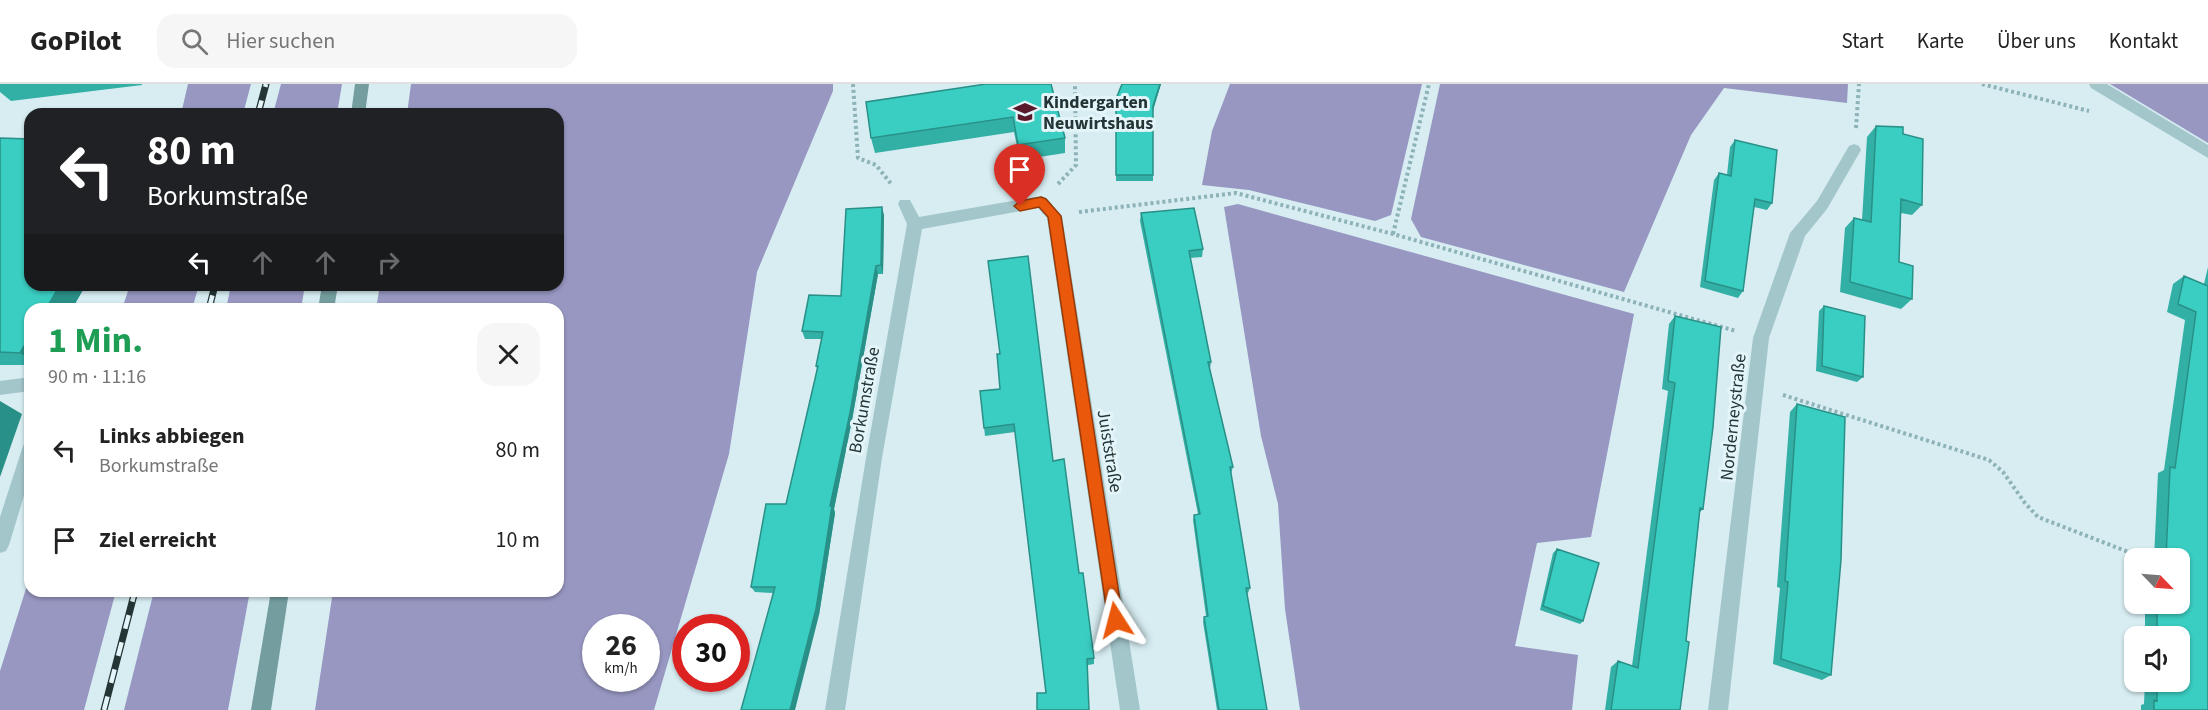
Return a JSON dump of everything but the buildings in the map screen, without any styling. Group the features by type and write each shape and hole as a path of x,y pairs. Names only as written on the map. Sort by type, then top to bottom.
{"main road":[{"path":"358,108 362,84"},
{"path":"261,710 279,597"}],"street":[{"path":"2096,84 2208,152"},
{"name":"Norderneystraße","path":"1718,710 1761,338 1798,234 1822,205 1854,150"},
{"path":"905,204 915,224 1041,202 1054,216"},
{"name":"Juiststraße","path":"1054,216 1130,710"},
{"name":"Borkumstraße","path":"836,710 873,458 915,224"},
{"path":"0,388 24,385"},
{"path":"0,545 24,468"}],"path":[{"path":"853,84 858,158 876,165 905,204"},
{"path":"1041,202 1076,165 1075,84"},
{"path":"1393,234 1429,84"},
{"path":"1854,150 1859,84"},
{"path":"1982,84 2097,113"},
{"path":"1054,216 1236,193 1393,234 1761,338"},
{"path":"1757,387 1989,460 2003,469 2025,507 2038,517 2124,550"}],"shaded area":[{"path":"188,84 251,84 245,108 182,108"},
{"path":"281,84 342,84 338,108 275,108"},
{"path":"411,84 833,84 833,91 757,272 729,454 682,614 672,614 672,649 660,690 660,614 582,614 582,692 659,692 654,710 315,710 332,597 564,597 564,303 377,303 379,291 564,291 564,108 408,108"},
{"path":"1230,84 1422,84 1391,215 1375,221 1249,190 1202,185 1212,131"},
{"path":"1440,84 1848,84 1847,103 1724,88 1691,135 1624,292 1421,237 1411,219"},
{"path":"2110,84 2208,84 2208,143"},
{"path":"1238,204 1634,314 1591,537 1537,543 1515,646 1578,655 1572,710 1300,710 1285,609 1278,504 1261,436 1224,207"},
{"path":"128,291 197,291 194,303 124,303"},
{"path":"230,291 304,291 302,303 227,303"},
{"path":"24,595 24,597 114,597 84,710 0,710 0,671"},
{"path":"152,597 249,597 228,710 124,710"}],"railway":[{"path":"260,108 266,84"},
{"path":"210,303 214,291"},
{"path":"104,710 133,597"}],"place":[{"name":"Kindergarten Neuwirtshaus","path":"1025,112"}],"route":[{"path":"1020,206 1041,202 1054,216 1116,620"}]}
